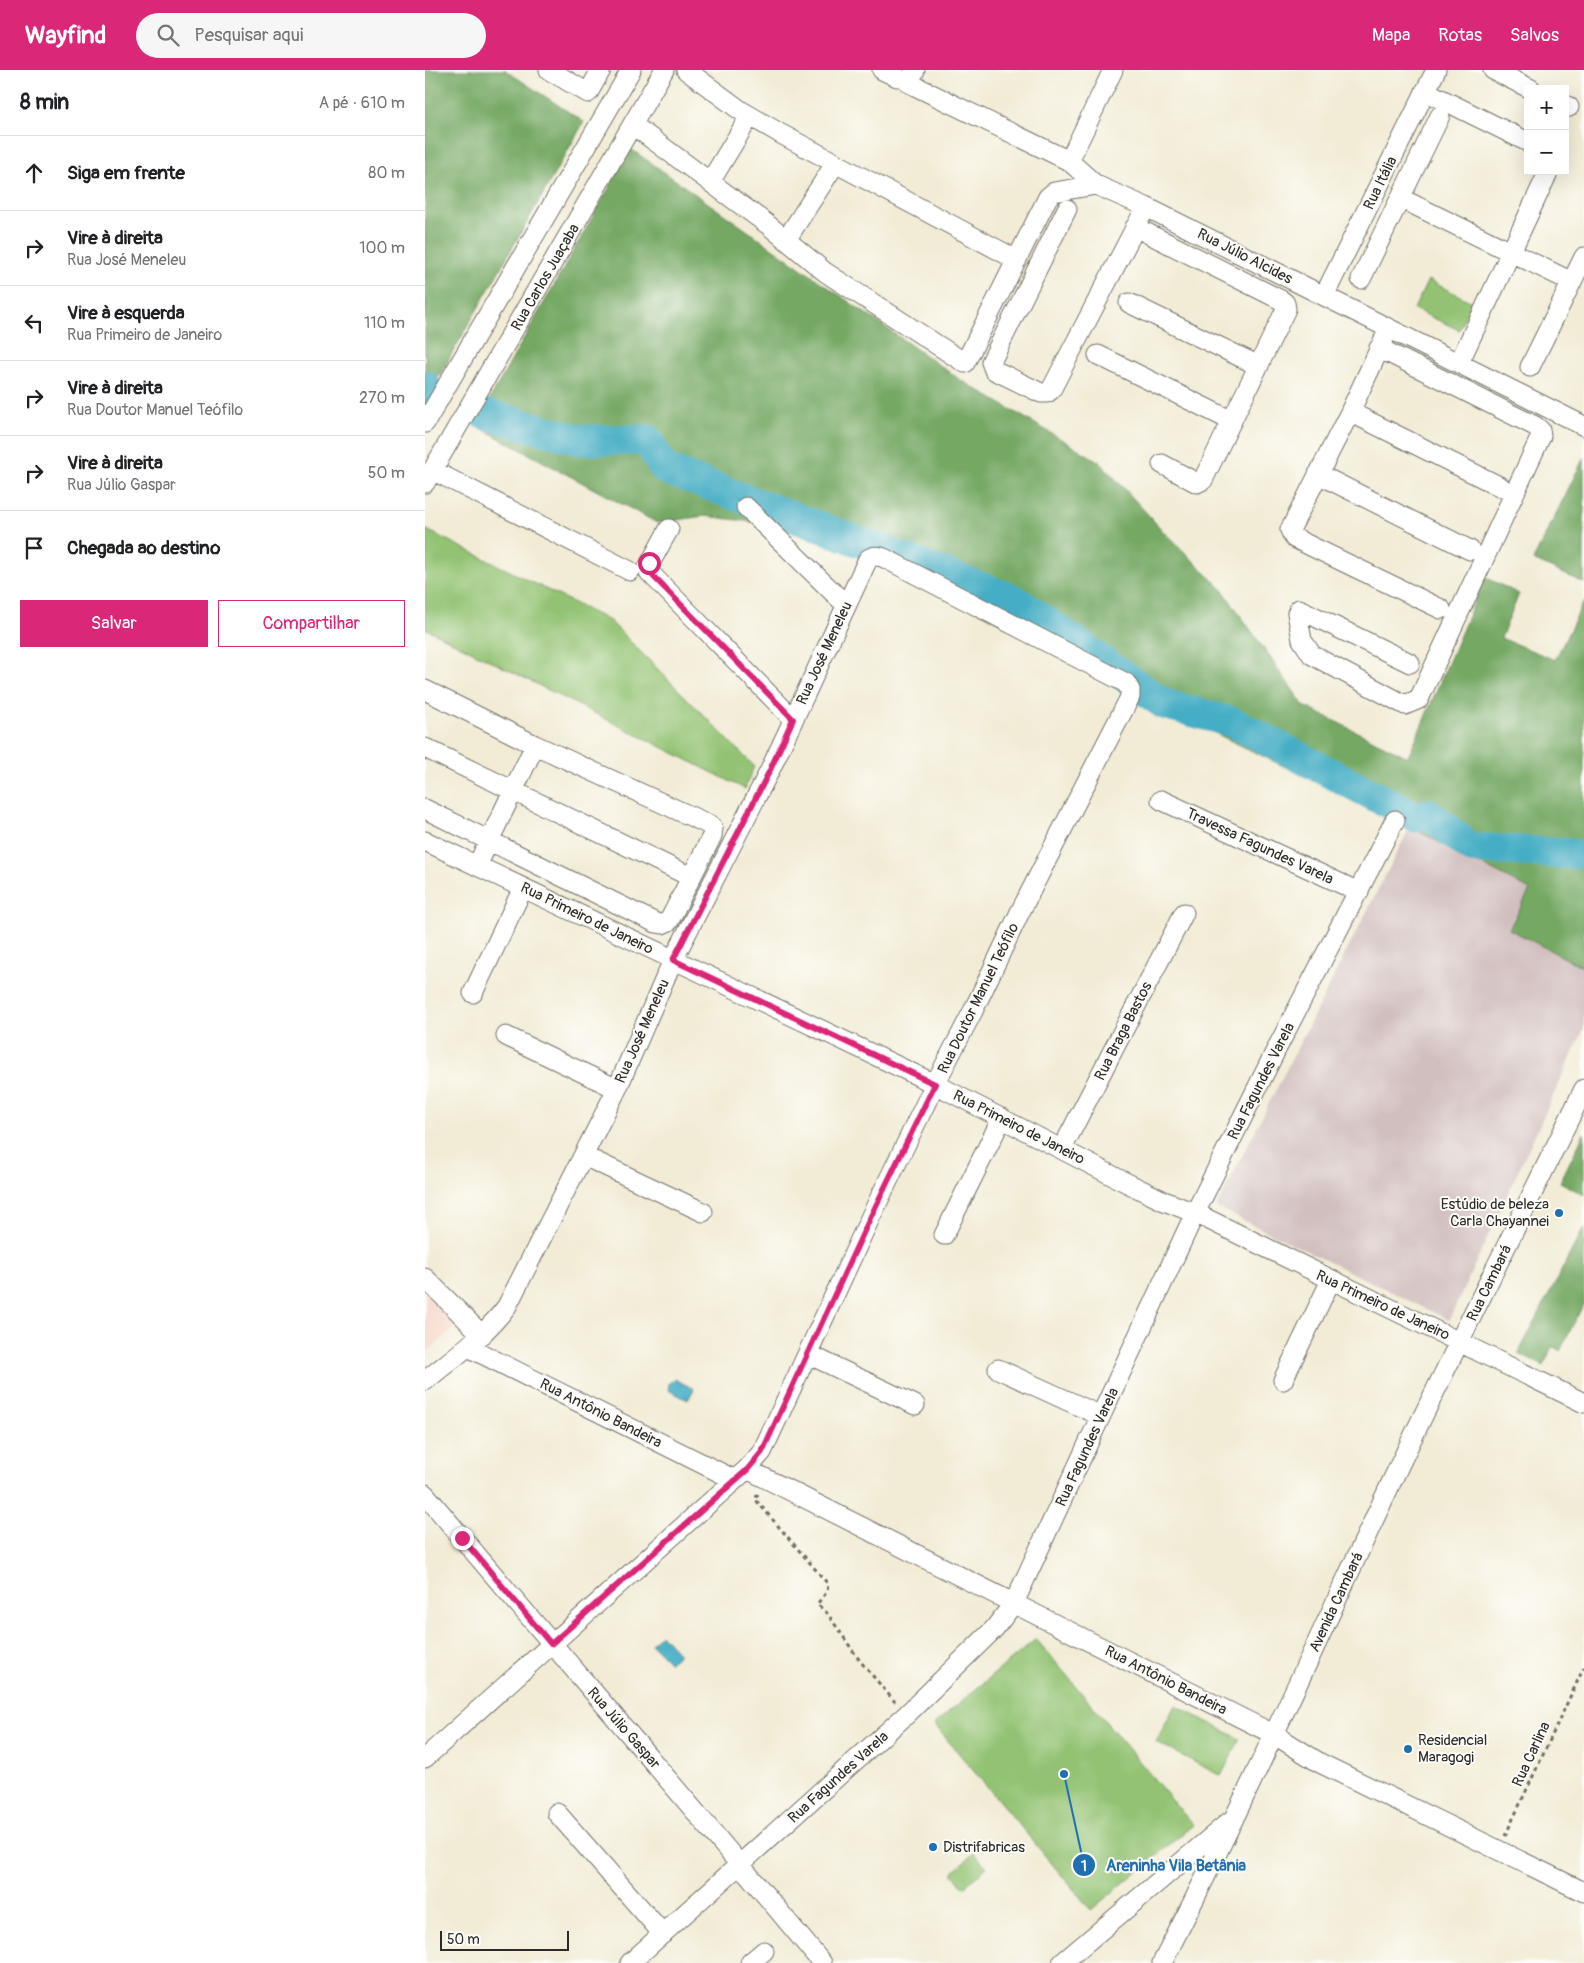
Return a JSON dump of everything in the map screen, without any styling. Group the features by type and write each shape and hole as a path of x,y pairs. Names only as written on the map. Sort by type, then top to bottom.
{"street":[{"path":"549,70 609,108"},
{"path":"588,93 601,70"},
{"name":"Rua Carlos Juaçaba","path":"425,423 631,70"},
{"name":"Rua Carlos Juaçaba","path":"429,477 664,70"},
{"path":"686,70 750,116 835,164 1017,260"},
{"path":"1069,161 1113,70"},
{"name":"Rua Itália","path":"1324,296 1436,70"},
{"path":"1493,70 1524,86"},
{"name":"Rua Júlio Alcides","path":"901,75 987,122 1069,161 1096,185 1145,206 1389,329 1582,421"},
{"path":"1425,91 1524,140"},
{"path":"710,182 750,116"},
{"path":"1361,279 1440,116"},
{"path":"633,124 786,240 825,272 965,363 1043,204 1054,192 1096,185"},
{"path":"786,240 835,164"},
{"path":"1459,363 1547,175"},
{"path":"1400,198 1572,282"},
{"path":"1067,209 991,362 994,370 1041,393 1047,393 1051,390 1145,206"},
{"path":"1135,227 1285,303 1286,309 1203,480 1197,483 1162,464"},
{"path":"1530,367 1584,257"},
{"path":"1129,303 1259,366"},
{"path":"1389,329 1350,412 1290,530 1291,537 1441,609"},
{"path":"1379,348 1535,426 1540,430 1541,436 1419,699 1405,705 1312,654 1302,640 1297,613 1299,609 1410,663"},
{"path":"1098,355 1232,420"},
{"path":"1350,412 1501,487"},
{"path":"1318,474 1470,550"},
{"path":"429,477 630,571"},
{"path":"746,507 845,606"},
{"path":"669,529 647,567 649,572 793,719"},
{"name":"Rua José Meneleu","path":"425,1380 475,1341 495,1322 507,1306 617,1089 673,960 770,770 868,559 872,556 879,556 1125,683 1130,690 1130,696 1126,705"},
{"path":"425,690 535,745 713,828 712,836 669,921 662,924 656,923 425,809"},
{"name":"Rua Doutor Manuel Teófilo","path":"425,1758 741,1475 762,1452 871,1216 935,1084 1020,912 1126,705"},
{"path":"477,866 535,745"},
{"path":"425,748 691,877"},
{"name":"Travessa Fagundes Varela","path":"1161,800 1359,892"},
{"name":"Rua Fagundes Varela","path":"630,1963 906,1715 994,1629 1014,1603 1195,1213 1277,1048 1395,820"},
{"name":"Rua Primeiro de Janeiro","path":"425,841 935,1084 1148,1194 1195,1213 1460,1341 1584,1404"},
{"path":"473,993 523,888"},
{"name":"Rua Braga Bastos","path":"1063,1149 1184,913"},
{"path":"506,1036 617,1089"},
{"name":"Rua Cambará","path":"1460,1341 1584,1089"},
{"path":"944,1235 1002,1118"},
{"path":"584,1156 703,1212"},
{"name":"Rua Antônio Bandeira","path":"425,1278 475,1341 741,1475 768,1480 1275,1735 1320,1763 1584,1892"},
{"path":"1283,1380 1331,1280"},
{"name":"Avenida Cambará","path":"1161,1963 1213,1863 1275,1735 1399,1465 1460,1341"},
{"path":"808,1354 915,1405"},
{"path":"999,1369 1101,1416"},
{"name":"Rua Júlio Gaspar","path":"425,1494 822,1963"},
{"path":"557,1813 663,1934"},
{"path":"1061,1963 1234,1818"},
{"path":"1195,1851 1210,1852 1213,1856 1213,1863"}],"path":[{"path":"768,1480 755,1499 828,1584 827,1592 817,1604 827,1613 860,1661 906,1715"},
{"name":"Rua Carlina","path":"1499,1850 1584,1667"}],"shaded area":[{"path":"1410,827 1530,890 1509,929 1584,968 1584,1029 1449,1320 1216,1207"},
{"path":"425,1291 457,1326 425,1353"}],"green space":[{"path":"425,70 505,70 584,122 425,401"},
{"path":"631,149 959,379 1100,462 1163,531 1222,589 1304,706 1408,757 1485,577 1519,594 1501,638 1555,660 1584,601 1584,968 1509,929 1530,890 1410,827 1140,697 961,602 795,527 704,516 657,523 475,425"},
{"path":"1428,280 1472,302 1459,330 1414,309"},
{"path":"1584,457 1584,583 1533,560"},
{"path":"425,529 610,621 754,766 745,789 425,628"},
{"path":"1584,1133 1584,1195 1560,1182"},
{"path":"1584,1227 1584,1306 1560,1351 1552,1346 1544,1366 1518,1354"},
{"path":"1036,1639 1193,1825 1091,1910 934,1724"},
{"path":"1175,1705 1240,1739 1221,1776 1156,1742"},
{"path":"974,1853 987,1867 964,1887 952,1873"}],"water":[{"path":"675,1379 694,1389 688,1400 668,1390 669,1383"},
{"path":"661,1634 679,1654 670,1663 651,1644"}],"waterway":[{"path":"425,386 430,395"},
{"path":"482,413 580,440 647,440 665,469 1015,600 1164,704 1232,722 1415,817 1429,814 1471,848 1573,854"}],"place":[{"name":"Estúdio de beleza Carla Chayannei","path":"1559,1213"},
{"name":"Residencial Maragogi","path":"1408,1749"},
{"name":"Areninha Vila Betânia","path":"1064,1774"},
{"name":"Distrifabricas","path":"933,1847"}],"route":[{"path":"462,1538 551,1644 747,1470 762,1452 871,1216 935,1084 673,960 770,770 793,719 649,572 647,567 649,563"}]}
